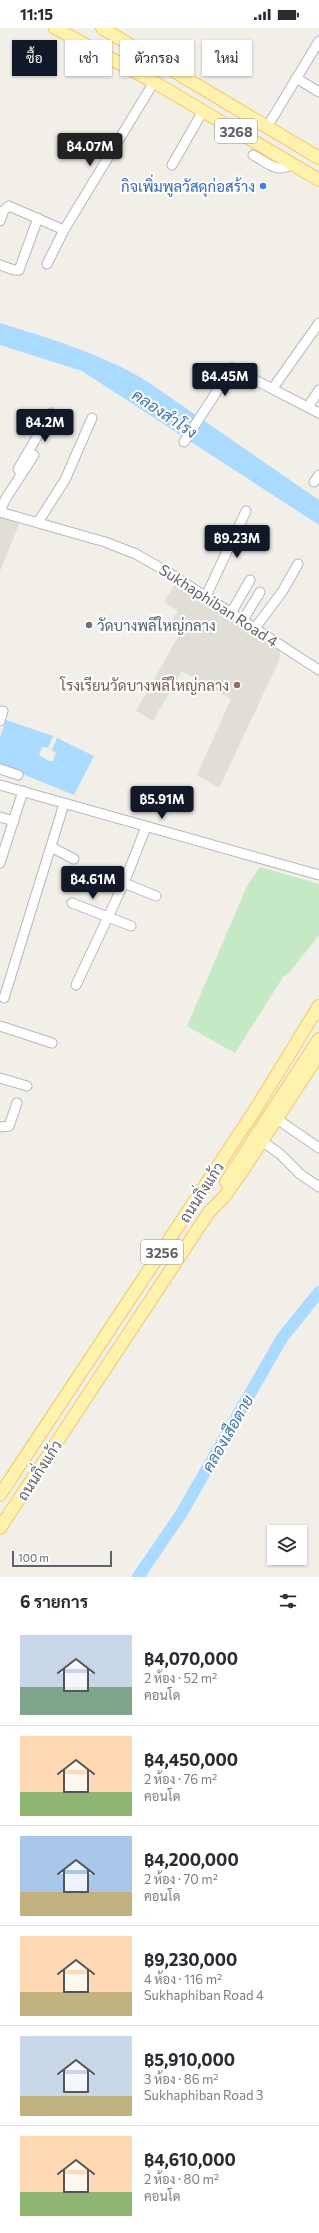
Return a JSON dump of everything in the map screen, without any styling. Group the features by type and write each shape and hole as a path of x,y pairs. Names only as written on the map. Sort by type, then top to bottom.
{"main road":[{"name":"3268","path":"55,28 154,82 319,180"},
{"name":"3268","path":"102,28 122,40"},
{"path":"114,60 120,59"},
{"path":"154,76 154,82"},
{"name":"3268","path":"182,76 267,127 317,153"},
{"name":"ถนนกิ่งแก้ว","path":"0,1496 255,1110 317,1012"},
{"name":"3256","path":"213,1206 242,1156 319,1039"},
{"name":"ถนนกิ่งแก้ว","path":"0,1528 213,1206 228,1192 319,1054"}],"street":[{"path":"267,127 319,41"},
{"path":"296,78 319,92"},
{"path":"47,264 64,230 154,82"},
{"path":"172,165 203,111"},
{"path":"253,155 278,169 284,169 292,164"},
{"path":"0,221 4,210 8,206 64,230"},
{"path":"0,265 14,270 19,270 38,218"},
{"path":"273,388 319,323"},
{"path":"184,442 232,368 319,413"},
{"path":"308,407 319,390"},
{"path":"21,474 18,469 51,413"},
{"path":"38,522 65,480 92,418"},
{"path":"0,511 21,474 34,455"},
{"name":"Sukhaphiban Road 4","path":"0,511 126,549 158,566 318,667"},
{"path":"206,596 246,511"},
{"path":"255,628 282,592 298,564"},
{"path":"231,613 250,580"},
{"path":"243,620 260,592"},
{"path":"0,721 3,711"},
{"path":"0,769 18,775"},
{"path":"0,785 319,875"},
{"path":"0,863 23,792"},
{"path":"4,998 52,847 64,804"},
{"path":"0,817 14,821"},
{"path":"76,985 106,916 124,883 146,827"},
{"path":"52,847 74,859"},
{"path":"124,883 156,896"},
{"path":"72,903 131,926"},
{"path":"0,1026 52,1043"},
{"path":"0,1078 27,1086"},
{"path":"0,1127 9,1126 17,1103"},
{"path":"277,1119 319,1148"},
{"path":"262,1141 280,1154 300,1174 319,1187"}],"shaded area":[{"path":"0,516 20,522 0,571"},
{"name":"โรงเรียนวัดบางพลีใหญ่กลาง","path":"175,584 280,652 279,661 219,788 197,775 231,699 182,671 153,721 136,711 183,628 172,621 178,611 164,602"}],"green space":[{"path":"260,867 319,884 319,935 289,973 283,977 235,1053 187,1026 247,886"}],"water":[{"name":"คลองสำโรง","path":"0,323 92,354 128,370 145,380 319,500 319,525 82,371 0,345"},
{"path":"6,720 53,736 94,756 74,795 0,765 0,737"}],"pier":[{"path":"53,736 57,738 52,750 56,753 53,761 49,761 39,755 42,747 48,748"}],"waterway":[{"name":"คลองเสือตาย","path":"138,1577 181,1514 282,1338 319,1292"}],"place":[{"name":"กิจเพิ่มพูลวัสดุก่อสร้าง","path":"263,186"},
{"name":"วัดบางพลีใหญ่กลาง","path":"89,625"},
{"name":"โรงเรียนวัดบางพลีใหญ่กลาง","path":"237,685"}]}
